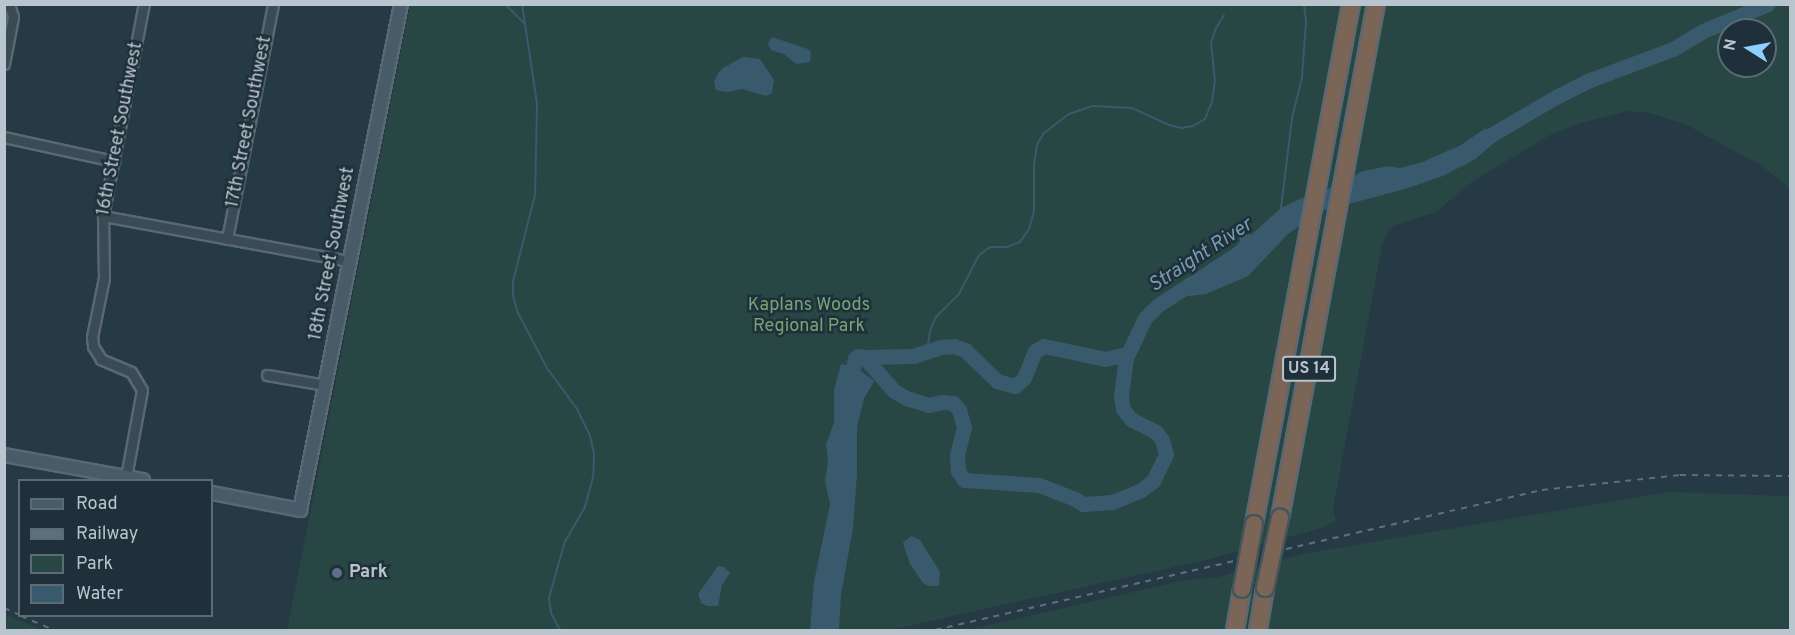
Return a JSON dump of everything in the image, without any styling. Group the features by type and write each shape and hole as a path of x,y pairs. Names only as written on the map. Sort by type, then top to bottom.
{"highway":[{"name":"US 14","path":"1235,630 1323,165 1351,4"},
{"name":"US 14","path":"1258,630 1334,240 1376,4"}],"street":[{"path":"4,64 13,21 9,4"},
{"name":"16th Street Southwest","path":"126,477 142,390 131,372 106,363 93,346 92,337 104,278 103,216 144,4"},
{"name":"17th Street Southwest","path":"227,239 273,4"},
{"name":"18th Street Southwest","path":"213,493 300,510 401,4"},
{"path":"4,137 114,161"},
{"path":"103,216 350,261"},
{"path":"267,375 325,385"},
{"path":"4,455 137,479"}],"green space":[{"name":"Kaplans Woods Regional Park","path":"410,5 1790,5 1790,188 1759,164 1685,124 1649,113 1628,111 1581,123 1550,135 1473,181 1436,212 1395,225 1387,232 1382,246 1336,492 1333,510 1336,521 1321,528 1210,559 890,630 287,630","holes":["1484,129 1500,138 1474,160 1443,176 1405,189 1323,211 1288,234 1297,201 1302,198 1337,185 1363,171 1389,166 1400,168 1422,162 1461,145"]},
{"path":"1669,492 1790,496 1790,630 968,630 1185,580 1218,577 1307,553"},
{"path":"5,614 42,630 5,630"}],"water":[{"path":"772,37 808,49 811,53 810,62 796,64 784,54 771,50 768,44"},
{"path":"743,57 760,59 774,80 772,93 766,96 742,89 727,92 716,90 714,82 718,73"},
{"path":"1484,129 1504,129 1500,138 1474,160 1443,176 1405,189 1323,211 1288,234 1248,276 1206,294 1190,296 1175,293 1186,279 1235,247 1240,241 1238,230 1251,235 1281,208 1302,198 1337,185 1363,171 1389,166 1400,168 1422,162 1461,145"},
{"path":"841,364 854,366 874,381 864,399 857,427 857,474 853,528 841,595 839,630 810,630 814,582 830,504 825,481 828,462 826,444 834,423 834,390"},
{"path":"911,536 920,540 940,572 939,586 929,586 923,583 910,564 903,543"},
{"path":"718,566 724,567 730,573 722,585 718,606 707,606 701,603 698,594"}],"waterway":[{"path":"505,4 524,23"},
{"path":"522,4 537,103 535,195 513,281 513,296 518,313 547,368 577,409 590,436 594,454 593,477 585,507 565,541 549,598 551,613 560,630"},
{"path":"1281,208 1292,118 1302,78 1306,21 1304,4"},
{"name":"Straight River","path":"1484,139 1590,80 1673,49 1703,31 1768,4"},
{"path":"927,352 930,331 936,317 959,294 979,255 990,247 1007,247 1020,242 1029,229 1034,211 1034,164 1037,145 1043,134 1069,114 1092,106 1132,108 1169,125 1182,128 1193,126 1205,119 1212,102 1215,81 1211,43 1224,15"},
{"name":"Straight River","path":"850,384 855,358 864,357 894,391 906,398 929,405 942,402 953,403 959,410 964,427 957,456 958,471 964,480 1039,485 1083,504 1112,502 1141,490 1153,481 1166,454 1162,440 1156,432 1131,419 1123,409 1121,397 1126,358 1145,318 1158,305 1192,283"},
{"path":"864,357 913,356 941,347 954,346 965,350 997,381 1015,386 1024,378 1035,351 1044,346 1105,359 1127,354"}],"railway":[{"path":"935,630 1542,490 1680,475 1790,476"},
{"path":"4,608 18,614"},
{"path":"23,617 54,630"}],"place":[{"name":"Park","path":"337,573"}]}
